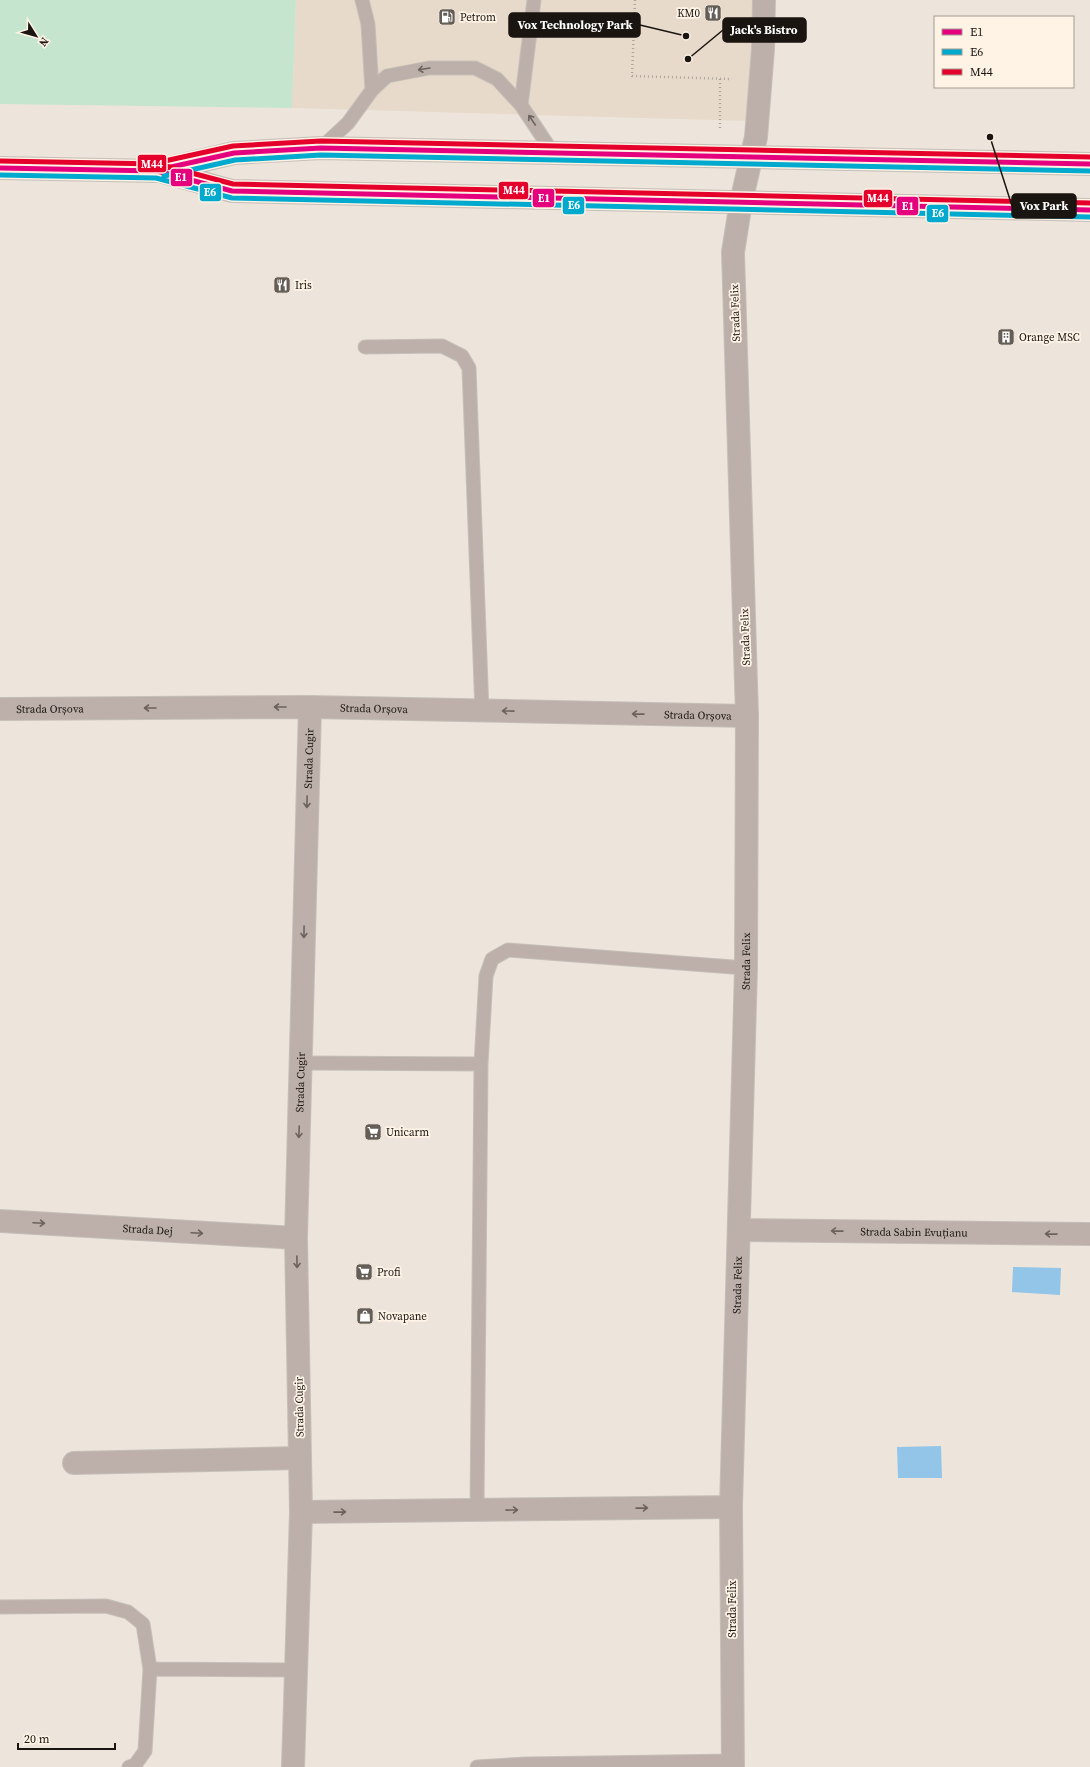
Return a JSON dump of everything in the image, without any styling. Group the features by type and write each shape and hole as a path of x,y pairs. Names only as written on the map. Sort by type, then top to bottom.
{"main road":[{"path":"0,168 157,170 234,153 321,148 1090,164"},
{"path":"157,170 232,191 1090,210"}],"street":[{"name":"Strada Felix","path":"733,1764 732,1507 746,968 747,716 733,252 750,157 756,137 763,49 764,0"},
{"name":"Strada Orșova","path":"0,709 310,707 747,716"},
{"name":"Strada Cugir","path":"293,1767 301,1512 296,1238 310,707"},
{"name":"Strada Dej","path":"0,1221 296,1238"},
{"name":"Strada Sabin Evuțianu","path":"739,1230 1090,1234"},
{"path":"74,1463 300,1458"},
{"path":"301,1512 732,1507"}],"lane":[{"path":"362,0 368,24 372,90"},
{"path":"521,105 534,0"},
{"path":"321,148 348,123 372,90 387,76 429,68 475,68 497,79 521,105 553,153"},
{"path":"365,347 442,346 462,356 469,368 482,711"},
{"path":"477,1510 481,1064 486,976 492,959 508,950 746,968"},
{"path":"301,1063 481,1064"},
{"path":"0,1607 106,1606 128,1612 143,1624 150,1669 145,1752 135,1765 129,1767"},
{"path":"150,1669 296,1670"},
{"path":"476,1767 526,1764 733,1764"}],"path":[{"path":"635,0 632,76 734,78"},
{"path":"720,78 720,133"}],"shaded area":[{"path":"296,0 753,0 749,121 292,108"}],"green space":[{"path":"0,0 296,0 292,108 0,104"}],"water":[{"path":"1013,1267 1061,1268 1060,1295 1012,1292"},
{"path":"941,1446 942,1478 898,1478 897,1447"}],"transit line":[{"name":"M44","path":"160,162 233,146 321,141 1090,157"},
{"name":"E1","path":"162,169 234,153 321,148 1090,164"},
{"name":"E6","path":"164,176 235,160 321,155 1090,171"},
{"name":"M44","path":"0,161 158,164 233,184 1090,203"},
{"name":"E1","path":"0,168 157,171 232,191 1090,210"},
{"name":"E6","path":"0,175 156,178 232,198 1090,217"}],"place":[{"name":"KM0","path":"713,13"},
{"name":"Petrom","path":"447,17"},
{"name":"Vox Technology Park","path":"686,36"},
{"name":"Jack's Bistro","path":"688,59"},
{"name":"Vox Park","path":"990,137"},
{"name":"Iris","path":"282,285"},
{"name":"Orange MSC","path":"1006,337"},
{"name":"Unicarm","path":"373,1132"},
{"name":"Profi","path":"364,1272"},
{"name":"Novapane","path":"365,1316"}]}
